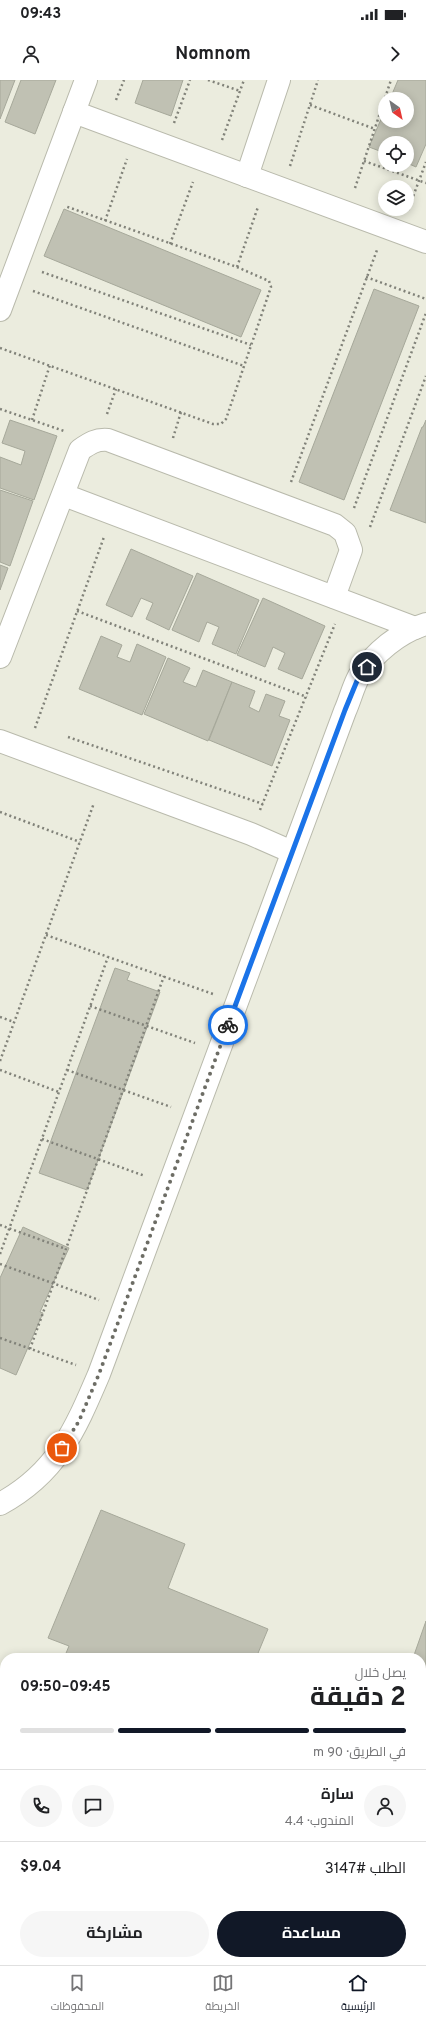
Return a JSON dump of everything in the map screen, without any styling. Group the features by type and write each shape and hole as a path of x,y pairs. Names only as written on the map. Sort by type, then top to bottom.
{"street":[{"path":"0,310 86,80"},
{"path":"247,176 279,80"},
{"path":"74,112 426,242"},
{"path":"0,657 64,496 80,450 93,441 108,440 335,525 348,541 334,597"},
{"path":"64,496 334,597 420,626"},
{"path":"0,1504 18,1494 54,1461 79,1421 99,1374 122,1308 359,676 383,648 420,626"},
{"path":"0,741 250,834 292,852"}],"path":[{"path":"166,146 190,80"},
{"path":"208,80 240,91"},
{"path":"170,244 244,80"},
{"path":"237,267 310,106 318,80"},
{"path":"346,213 391,80"},
{"path":"310,106 375,129"},
{"path":"105,221 136,135"},
{"path":"364,161 426,183"},
{"path":"282,505 366,277 419,180 426,162"},
{"path":"0,348 213,424 220,424 226,419 271,287 269,281 264,277 42,198"},
{"path":"14,273 251,345"},
{"path":"14,273 244,366"},
{"path":"366,277 426,299"},
{"path":"426,313 348,541 362,540 369,531 426,376"},
{"path":"32,420 50,365"},
{"path":"0,409 93,441"},
{"path":"26,751 105,536 109,533"},
{"path":"77,611 307,696"},
{"path":"250,834 336,626 333,621"},
{"path":"36,726 43,728"},
{"path":"65,736 263,804"},
{"path":"0,1061 103,780"},
{"path":"0,812 80,842"},
{"path":"46,935 236,1002"},
{"path":"0,1254 108,957"},
{"path":"30,1349 164,976"},
{"path":"90,1006 218,1052"},
{"path":"0,1017 14,1022"},
{"path":"0,1070 59,1092"},
{"path":"67,1070 194,1116"},
{"path":"42,1139 168,1185"},
{"path":"0,1225 66,1249"},
{"path":"0,1264 122,1308"},
{"path":"0,1338 99,1374"}],"building":[{"path":"0,80 15,80 0,119"},
{"path":"21,80 56,80 35,134 5,122"},
{"path":"143,80 183,80 171,116 135,103"},
{"path":"398,80 426,80 426,144 416,167 414,166 414,136 378,136 378,150 369,147 378,126 378,128 414,128 414,92 393,92"},
{"path":"64,209 261,290 241,337 44,256"},
{"path":"374,289 419,306 344,500 299,482"},
{"path":"10,420 57,436 34,500 0,488 0,457 21,465 25,451 2,443"},
{"path":"426,420 426,523 390,510"},
{"path":"0,490 33,501 10,566 0,562"},
{"path":"131,549 193,576 169,630 146,619 153,603 141,598 132,617 106,605"},
{"path":"0,565 8,568 0,590"},
{"path":"197,573 259,600 236,654 212,644 219,627 207,622 199,642 172,630"},
{"path":"263,598 325,626 302,679 278,669 285,653 273,647 265,667 237,655"},
{"path":"101,636 122,645 117,657 130,662 137,644 166,657 142,715 79,689"},
{"path":"168,658 190,668 183,682 196,687 203,670 232,682 208,741 144,714"},
{"path":"232,682 255,691 249,707 259,712 266,694 285,701 279,716 290,720 272,766 209,740"},
{"path":"115,968 130,973 127,980 160,992 87,1190 39,1173"},
{"path":"23,1227 69,1248 40,1312 43,1313 16,1375 0,1368 0,1278"},
{"path":"101,1510 185,1544 168,1588 268,1629 258,1653 66,1653 69,1646 48,1638"},
{"path":"426,1621 426,1653 415,1653"}],"way so far":[{"path":"62,1448 79,1421 99,1374 122,1308 228,1025"}],"route":[{"path":"228,1025 345,710 359,676 367,667"}]}
